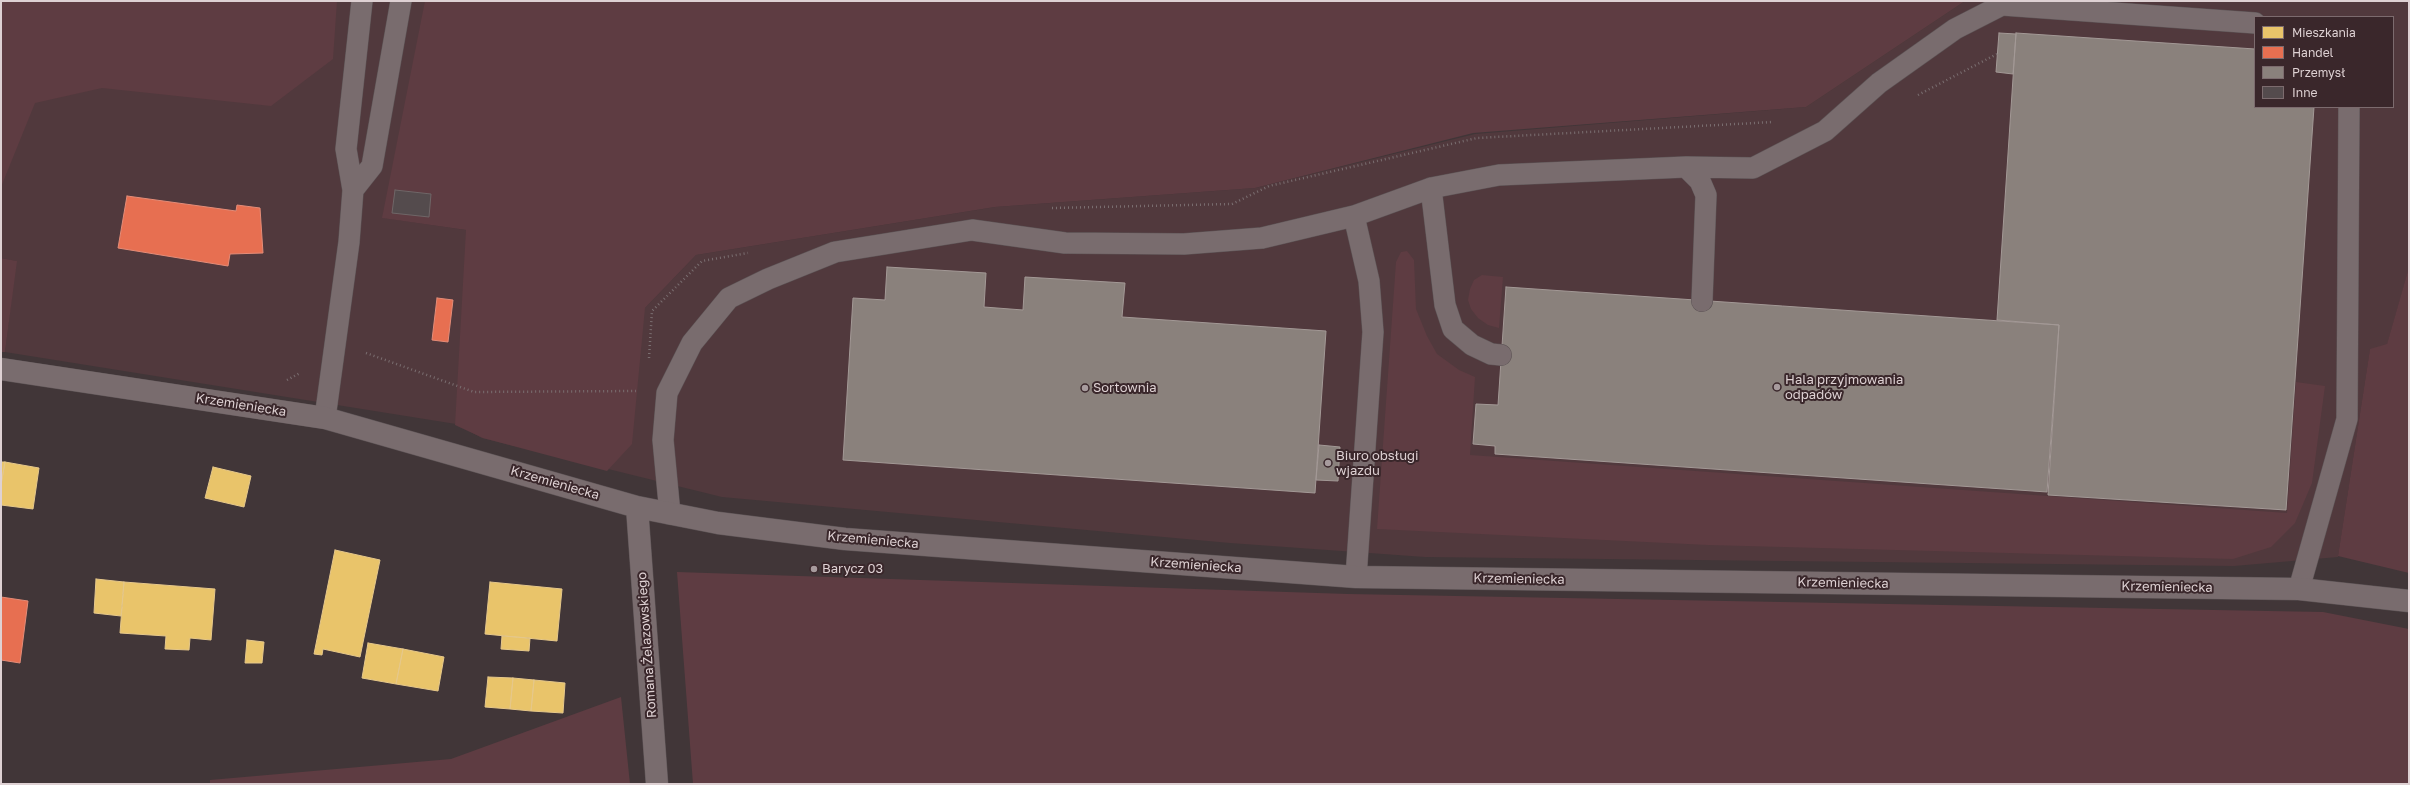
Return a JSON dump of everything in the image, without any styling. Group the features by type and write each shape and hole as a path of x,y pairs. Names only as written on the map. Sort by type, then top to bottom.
{"street":[{"name":"Krzemieniecka","path":"1,369 325,418 637,507 718,524 845,539 1356,577 2300,589 2409,601"},
{"name":"Romana Żelazowskiego","path":"637,507 657,784"}],"lane":[{"path":"325,418 349,242 353,190 346,149 362,1"},
{"path":"353,190 372,166 401,1"},
{"path":"670,514 663,440 667,393 692,343 729,298 768,279 835,252 972,230 1065,243 1184,244 1262,238 1354,216 1431,188 1499,175 1686,167 1753,168 1825,131 1885,78 1954,29 2002,5 2254,24"},
{"path":"2300,589 2347,419 2349,108"},
{"path":"1686,167 1700,181 1706,195 1702,301"},
{"path":"1431,188 1445,305 1453,329 1472,345 1491,354 1501,355"},
{"path":"1354,216 1369,281 1373,332 1356,577"}],"path":[{"path":"1912,98 1997,54"},
{"path":"1403,155 1477,138 1775,122"}],"shaded area":[{"path":"1,1 337,1 333,59 271,106 102,88 35,103 1,187"},
{"path":"336,1 426,1 384,218 466,230 645,308 696,255 995,207 1255,188 1475,134 1806,107 1965,1 2409,1 2409,268 2387,345 2370,350 2338,557 2234,566 1425,557 1230,543 722,497 482,438 456,424 5,352 16,261 1,258 1,182 33,101"},
{"path":"425,1 1965,1 1806,107 1473,133 1255,188 995,207 696,255 645,308 632,444 607,471 483,438 455,425 466,230 382,218"},
{"path":"1407,251 1414,260 1416,309 1427,336 1437,354 1459,370 1475,377 1470,455 2287,513 2296,382 2325,386 2312,483 2295,523 2271,547 2233,559 1708,545 1377,529 1396,262 1401,252"},
{"path":"1,258 17,261 5,352 1,352"},
{"path":"2409,267 2409,573 2338,556 2370,349 2387,344"},
{"path":"1482,275 1503,277 1499,328 1488,325 1478,318 1471,309 1468,300 1470,289 1474,280"},
{"path":"677,572 1348,594 2323,612 2409,629 2409,784 693,784"},
{"path":"621,697 630,784 210,784 210,780 451,759"}],"building: Mieszkania":[{"path":"1,462 5,462 1,485"},
{"path":"5,462 39,468 33,509 1,505 1,485"},
{"path":"213,467 251,476 244,507 205,498"},
{"path":"335,550 380,560 360,657 323,649 322,655 314,654"},
{"path":"96,579 124,582 121,616 94,613"},
{"path":"124,582 215,589 211,640 190,638 189,650 165,649 166,636 120,633"},
{"path":"490,582 562,589 557,641 485,634"},
{"path":"502,636 530,638 529,651 501,649"},
{"path":"247,640 264,642 262,663 245,663"},
{"path":"368,643 403,649 396,684 362,678"},
{"path":"403,649 444,657 438,691 396,684"},
{"path":"488,677 513,678 510,709 485,707"},
{"path":"513,678 534,680 531,711 510,709"},
{"path":"534,680 565,683 563,713 531,711"}],"building: Handel":[{"path":"127,196 236,211 237,205 260,208 263,253 230,254 228,266 118,248"},
{"path":"437,298 453,300 448,342 432,340"},
{"path":"1,597 28,601 20,663 1,660"}],"building: Przemysł":[{"path":"1999,33 2016,34 2013,74 1996,72"},
{"path":"2016,33 2254,49 2254,108 2314,108 2286,510 2048,495 2059,325 1997,320"},
{"name":"Sortownia","path":"887,267 986,273 984,307 1023,310 1025,277 1125,283 1122,317 1326,331 1315,493 843,460 853,298 885,300"},
{"name":"Hala przyjmowania odpadów","path":"1506,287 2059,325 2047,492 1495,454 1495,446 1473,444 1476,404 1498,405"},
{"name":"Biuro obsługi wjazdu","path":"1319,445 1340,447 1338,481 1316,480"}],"building: Inne":[{"path":"395,190 431,194 429,217 392,213"}],"place":[{"name":"Hala przyjmowania odpadów","path":"1777,387"},
{"name":"Sortownia","path":"1085,388"},
{"name":"Biuro obsługi wjazdu","path":"1328,463"},
{"name":"Barycz 03","path":"814,569"}]}
